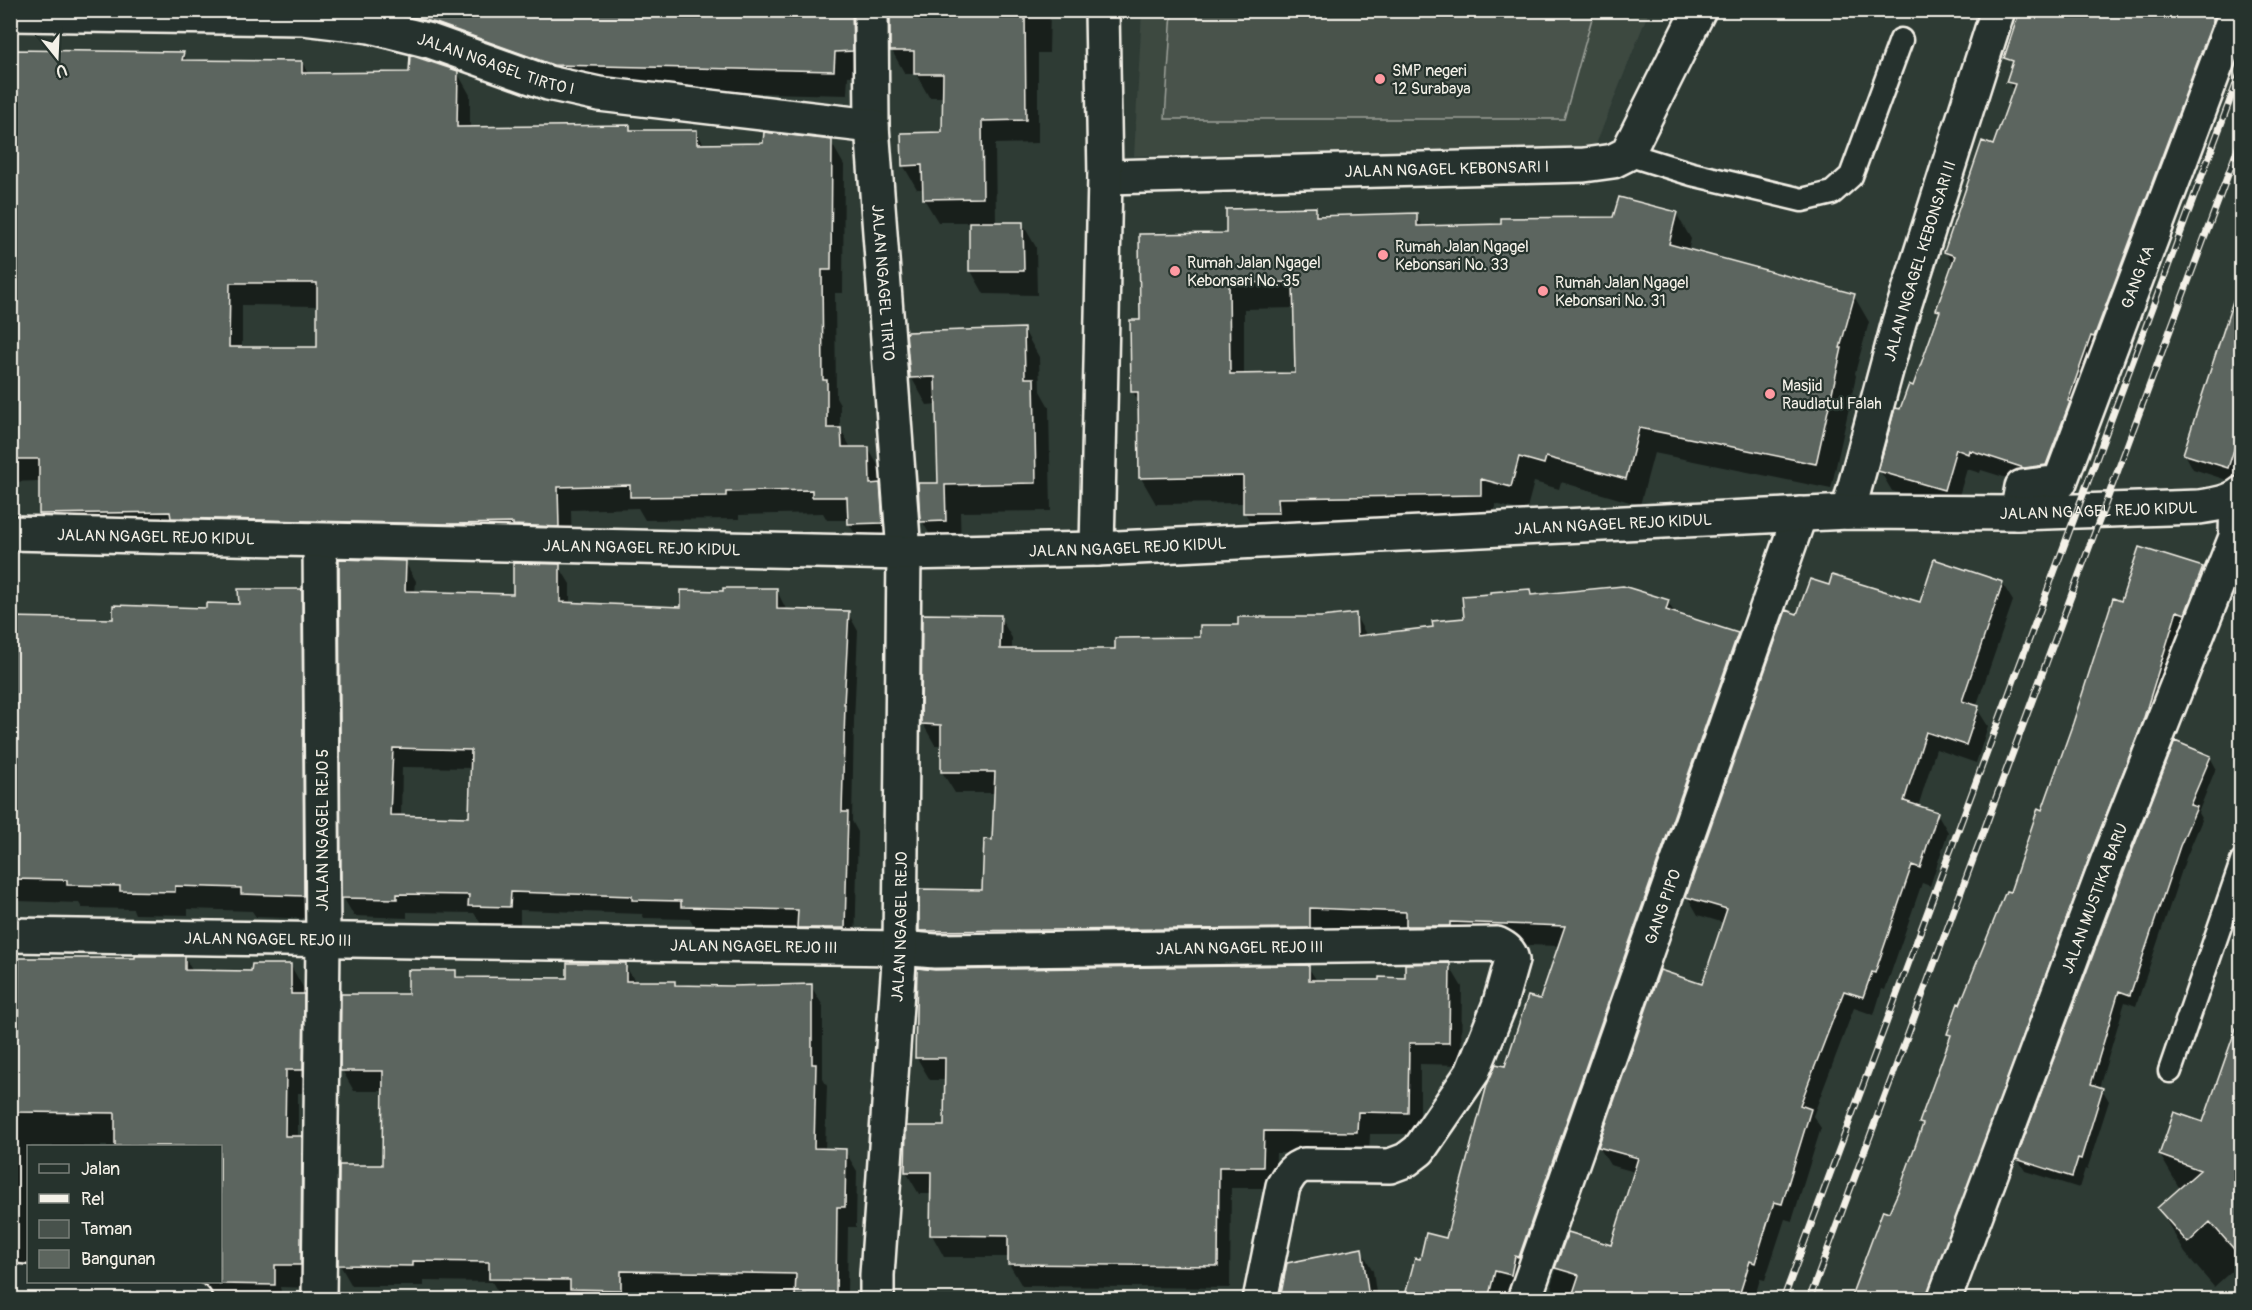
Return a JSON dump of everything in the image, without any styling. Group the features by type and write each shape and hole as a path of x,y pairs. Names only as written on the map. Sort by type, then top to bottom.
{"street":[{"name":"JALAN NGAGEL TIRTO","path":"871,10 872,126 904,553"},
{"path":"1097,549 1105,177 1102,10"},
{"path":"1627,154 1699,10"},
{"name":"JALAN NGAGEL KEBONSARI II","path":"1848,512 1899,322 1998,10"},
{"name":"GANG KA","path":"2018,513 2022,487 2060,482 2236,10"},
{"name":"JALAN NGAGEL TIRTO I","path":"10,14 303,18 370,26 430,41 549,83 599,94 872,126"},
{"name":"JALAN NGAGEL KEBONSARI I","path":"1105,177 1584,165 1613,161 1627,154"},
{"name":"JALAN NGAGEL REJO KIDUL","path":"10,533 904,553 1097,549 1848,512 2018,513 2199,507 2218,504 2239,495"},
{"name":"JALAN MUSTIKA BARU","path":"1944,1299 2108,860 2236,537 2239,495"},
{"name":"GANG PIPO","path":"1524,1299 1800,514"},
{"name":"JALAN NGAGEL REJO 5","path":"319,1299 323,940 320,541"},
{"name":"JALAN NGAGEL REJO","path":"877,1299 900,948 904,553"},
{"name":"JALAN NGAGEL REJO III","path":"10,934 900,948 935,951 1497,944 1510,953 1512,960 1499,1006 1472,1074 1419,1150 1406,1160 1389,1166 1304,1165 1293,1169 1283,1186 1260,1299"},
{"path":"10,1281 27,1283"},
{"path":"31,1283 195,1299"}],"lane":[{"path":"1627,154 1692,174 1802,200 1832,193 1851,176 1901,40"},
{"path":"2170,1071 2241,862"}],"shaded area":[{"name":"SMP negeri 12 Surabaya","path":"1142,11 1649,11 1595,147 1134,156"}],"green space":[{"name":"SMP negeri 12 Surabaya","path":"1172,10 1594,11 1564,119 1165,119"}],"building":[{"path":"411,10 852,10 853,51 835,52 834,71 553,65 436,23 411,17"},
{"path":"890,10 1025,10 1026,120 982,121 983,198 923,199 922,165 902,166 901,133 942,132 943,74 914,74 914,51 890,51"},
{"path":"2020,10 2217,10 2094,337 2091,336 2068,401 2070,402 2046,465 2024,468 1969,450 1968,454 1956,449 1944,490 1878,471 1895,408 1900,409 1909,384 1913,386 1940,311 1936,310 1955,256 1944,252 1982,141 1993,145 2015,84 2006,82 2013,61 2004,58"},
{"path":"10,50 184,52 182,60 302,61 302,73 409,72 410,55 458,71 457,127 630,125 630,130 697,130 697,144 763,143 764,132 832,140 831,270 822,270 823,380 827,380 827,428 841,428 842,447 869,447 870,484 880,483 883,523 848,524 847,497 812,497 812,490 726,492 726,496 630,497 630,485 558,487 559,527 513,525 513,523 451,524 171,518 170,512 39,514 39,459 10,459","holes":["230,283 317,283 317,347 229,347"]},
{"path":"1619,197 1677,212 1669,244 1855,294 1840,348 1842,348 1816,464 1639,428 1626,479 1546,457 1544,464 1519,457 1511,487 1481,479 1481,495 1278,498 1279,513 1243,513 1243,476 1139,478 1138,392 1131,392 1130,320 1140,320 1139,234 1226,233 1226,209 1316,207 1316,216 1417,213 1417,226 1501,224 1501,218 1613,217","holes":["1293,282 1295,373 1230,374 1229,283"]},
{"path":"969,222 1023,222 1024,271 969,271"},
{"path":"2235,295 2241,297 2241,428 2228,468 2183,454"},
{"path":"1024,328 1025,378 1034,378 1036,483 945,485 946,521 920,522 918,483 938,483 935,377 910,378 906,332"},
{"path":"2139,547 2203,567 2185,614 2177,611 2141,727 2091,853 1926,1299 1850,1299 1883,1210 1889,1212 1900,1188 1923,1124 1919,1123 1951,1035 1947,1034 1958,1003 1960,1004 2006,891 2010,892 2038,808 2042,810 2073,723 2113,598 2121,601"},
{"path":"339,559 406,561 405,591 513,594 513,563 560,564 560,602 681,607 681,590 723,591 723,588 777,588 777,609 849,611 842,812 848,812 845,928 797,928 798,910 681,907 681,901 632,900 632,896 511,892 510,907 468,906 469,895 397,894 397,899 341,898","holes":["393,748 471,750 469,817 390,815"]},
{"path":"1934,559 2003,582 1962,701 1979,706 1966,745 1926,732 1904,801 1938,812 1920,868 1912,865 1875,973 1872,972 1863,997 1844,991 1800,1105 1811,1109 1782,1204 1774,1202 1755,1263 1750,1261 1738,1299 1571,1299 1579,1275 1555,1268 1568,1232 1611,1245 1638,1158 1598,1147 1660,970 1702,984 1727,909 1686,897 1786,610 1797,614 1810,579 1829,585 1832,575 1920,602"},
{"path":"1623,586 1669,600 1666,610 1738,633 1519,1257 1515,1256 1511,1275 1495,1271 1488,1299 1404,1299 1415,1258 1420,1259 1426,1233 1446,1238 1487,1085 1496,1064 1505,1066 1528,996 1540,999 1565,926 1450,922 1450,926 1406,926 1406,912 1310,908 1310,928 919,931 919,889 982,890 984,839 992,840 995,772 941,772 941,725 921,724 922,614 1001,615 1000,649 1115,649 1115,638 1200,637 1200,625 1238,625 1238,617 1321,617 1356,613 1357,636 1433,627 1432,621 1464,618 1462,596 1530,589 1531,595"},
{"path":"238,589 302,589 304,896 241,894 241,888 175,886 175,892 120,891 120,886 67,885 67,880 10,879 13,705 10,705 10,617 113,619 113,605 206,608 206,603 239,604"},
{"path":"2175,741 2211,756 2190,805 2197,807 2180,846 2130,995 2119,991 2091,1084 2103,1088 2081,1159 2078,1158 2072,1177 2016,1159"},
{"path":"135,956 185,956 185,970 251,971 252,964 291,964 291,994 304,994 303,1070 286,1070 285,1136 302,1136 301,1265 275,1265 275,1285 220,1284 222,1283 222,1145 115,1145 115,1113 10,1112 10,1037 18,1037 19,958 135,958"},
{"path":"567,963 626,963 626,981 675,981 675,985 732,986 812,984 812,1064 816,1064 814,1148 846,1149 845,1207 837,1207 836,1296 795,1296 796,1274 621,1271 621,1290 570,1289 570,1280 489,1279 489,1262 413,1261 413,1266 338,1265 339,1165 382,1165 383,1071 340,1071 341,994 408,994 408,970 456,970 456,977 567,978"},
{"path":"1450,963 1449,1043 1409,1043 1408,1113 1358,1112 1357,1132 1264,1131 1263,1167 1219,1167 1218,1266 1008,1264 1008,1236 930,1235 931,1172 905,1172 906,1126 944,1126 945,1058 915,1058 917,968 935,970 1309,965 1309,980 1379,980 1379,977 1405,978 1405,964"},
{"path":"2236,1028 2241,1028 2241,1257 2210,1222 2188,1243 2157,1208 2200,1170 2159,1155 2174,1112 2203,1122"},
{"path":"1362,1248 1369,1299 1280,1299 1287,1263"}],"railway":[{"path":"1783,1300 2242,68"},
{"path":"1809,1300 2242,137"}],"place":[{"name":"SMP negeri 12 Surabaya","path":"1380,79"},
{"name":"Rumah Jalan Ngagel Kebonsari No. 33","path":"1383,255"},
{"name":"Rumah Jalan Ngagel Kebonsari No. 35","path":"1175,271"},
{"name":"Rumah Jalan Ngagel Kebonsari No. 31","path":"1543,291"},
{"name":"Masjid Raudlatul Falah","path":"1770,394"}]}
